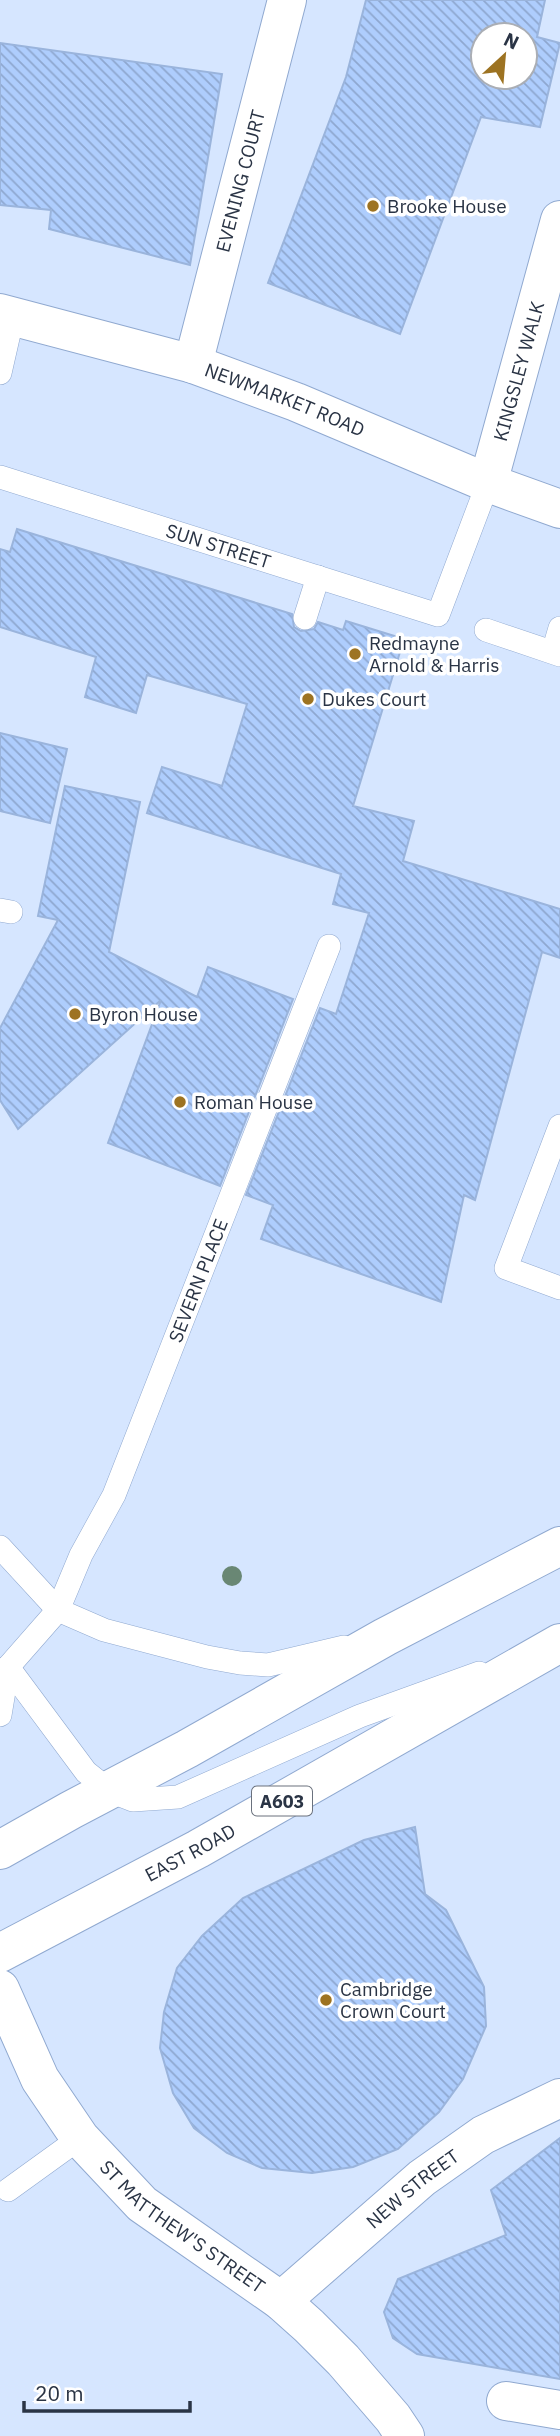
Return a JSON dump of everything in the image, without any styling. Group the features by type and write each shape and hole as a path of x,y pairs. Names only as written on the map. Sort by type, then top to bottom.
{"street":[{"name":"EVENING COURT","path":"193,364 287,0"},
{"name":"KINGSLEY WALK","path":"488,483 560,220"},
{"name":"NEWMARKET ROAD","path":"7,315 193,364 296,402 488,483 560,509"},
{"path":"0,1850 385,1637 560,1546"},
{"name":"EAST ROAD","path":"0,1953 198,1849 557,1644"},
{"name":"ST MATTHEW'S STREET","path":"0,1989 40,2079 80,2138 142,2204 281,2301 343,2360 405,2436"},
{"name":"NEW STREET","path":"281,2301 422,2178 483,2135 560,2098"},
{"path":"506,2401 560,2410"}],"lane":[{"path":"0,373 7,315"},
{"name":"SUN STREET","path":"0,477 438,615 488,483"},
{"path":"305,618 318,577"},
{"path":"486,630 556,654 560,628"},
{"name":"SEVERN PLACE","path":"8,1667 58,1610 81,1555 114,1495 330,946"},
{"path":"560,1126 506,1268 560,1288"},
{"path":"0,1547 58,1610 104,1630 208,1657 268,1665 385,1637"},
{"path":"8,1667 86,1772 110,1791 133,1800 178,1797 360,1716 557,1644"},
{"path":"0,1715 8,1667"},
{"path":"8,2190 80,2138"}],"building":[{"name":"Brooke House","path":"366,0 545,0 539,28 539,21 469,21 469,91 539,91 539,38 560,43 540,127 481,117 400,334 268,283 346,77"},
{"path":"0,43 222,74 190,265 49,229 51,210 0,205"},
{"path":"17,529 292,614 294,627 301,631 314,629 318,622 343,630 346,621 404,639 353,806 414,821 403,861 560,909 560,958 542,952 475,1200 464,1195 441,1302 261,1239 273,1205 246,1195 320,1008 336,1014 369,913 333,904 341,874 147,813 162,767 222,786 247,704 147,675 136,713 85,697 96,657 0,627 0,549 10,552"},
{"path":"0,733 67,749 50,823 0,811"},
{"path":"65,786 140,802 109,952 197,997 208,967 293,999 220,1186 108,1143 161,1000 18,1129 0,1100 0,1028 58,920 38,916"},
{"name":"Cambridge Crown Court","path":"415,1827 425,1894 446,1910 484,1987 486,2026 463,2079 439,2112 398,2149 353,2167 312,2173 262,2168 227,2153 194,2128 173,2093 160,2048 164,2012 177,1968 202,1936 243,1898 364,1840"},
{"path":"560,2138 560,2379 417,2354 393,2338 384,2312 398,2279 506,2235 491,2190"}],"place":[{"name":"Brooke House","path":"373,206"},
{"name":"Redmayne Arnold & Harris","path":"355,654"},
{"name":"Dukes Court","path":"308,699"},
{"name":"Byron House","path":"75,1014"},
{"name":"Roman House","path":"180,1102"},
{"name":"Cambridge Crown Court","path":"326,2000"}]}
